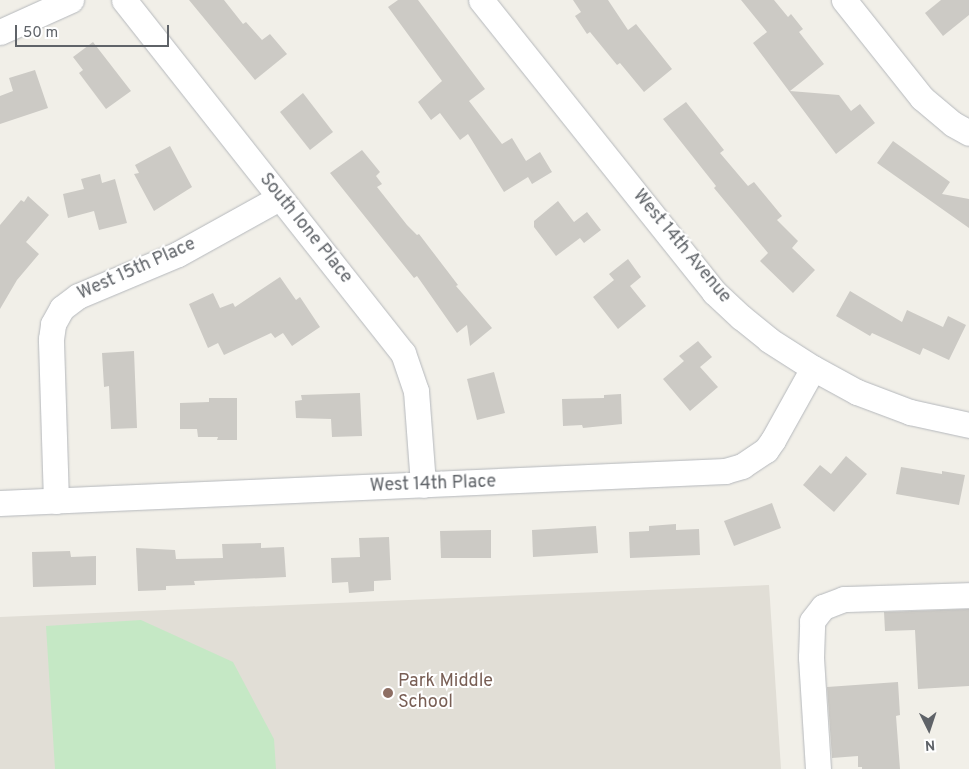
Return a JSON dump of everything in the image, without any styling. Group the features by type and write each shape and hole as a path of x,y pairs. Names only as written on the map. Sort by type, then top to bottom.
{"street":[{"path":"0,32 71,0"},
{"name":"South Ione Place","path":"124,0 403,353 416,392 423,485"},
{"name":"West 14th Avenue","path":"481,0 714,292 769,340 813,368 857,392 910,412 969,425"},
{"path":"844,0 922,98 953,124 969,133"},
{"name":"West 15th Place","path":"56,501 51,339 53,324 62,308 78,296 178,254 279,198"},
{"name":"West 14th Place","path":"0,503 725,472 754,460 766,450 813,368"},
{"path":"818,769 811,657 812,621 823,607 844,599 969,595"}],"shaded area":[{"name":"Park Middle School","path":"769,585 781,769 0,769 0,617"}],"green space":[{"path":"141,620 233,662 274,739 276,769 55,769 46,626"}],"building":[{"path":"189,0 224,0 243,24 246,22 262,40 270,34 287,54 255,80"},
{"path":"398,0 418,0 485,89 469,101 502,144 512,138 526,161 540,152 552,172 532,184 528,177 504,192 468,134 460,140 440,113 431,120 418,102 442,81 388,7"},
{"path":"573,0 608,0 628,30 636,24 672,69 644,92 620,63 617,65 590,32 587,34 575,16 581,12"},
{"path":"741,0 774,0 788,17 791,14 803,29 799,32 824,64 790,91 839,95 851,111 860,104 875,123 836,154 753,43 767,32"},
{"path":"941,0 969,0 969,15 943,36 925,13"},
{"path":"93,42 131,91 106,109 79,73 83,70 73,57"},
{"path":"35,70 48,108 0,124 0,96 13,91 9,78"},
{"path":"303,93 333,132 310,150 280,112"},
{"path":"686,102 724,150 720,153 748,186 754,182 782,216 777,220 798,241 792,248 815,270 793,293 760,261 768,253 714,188 716,186 663,119"},
{"path":"893,141 950,182 942,194 969,199 969,228 877,163"},
{"path":"170,146 192,187 154,211 134,174 139,173 135,165"},
{"path":"362,150 380,172 376,176 382,184 377,187 407,225 417,235 419,234 458,285 456,286 492,328 470,346 467,325 457,333 417,276 414,278 330,173"},
{"path":"100,174 102,183 115,179 127,223 99,230 94,211 68,218 63,194 84,189 81,179"},
{"path":"28,196 49,215 26,242 39,254 17,280 0,309 0,225 21,200 24,202"},
{"path":"558,201 574,222 587,212 601,230 584,243 580,238 556,256 534,227 534,221"},
{"path":"628,259 641,277 630,286 646,306 618,329 593,297 614,280 609,274"},
{"path":"280,277 296,300 300,297 320,327 292,346 283,333 275,338 271,333 224,355 218,343 208,348 189,304 213,293 220,308 233,303 235,307"},
{"path":"850,291 902,322 907,310 943,327 948,316 966,325 949,360 923,348 920,355 872,333 870,336 836,316"},
{"path":"698,341 712,357 700,367 718,387 690,411 663,379 684,361 679,356"},
{"path":"134,351 137,428 111,429 109,386 104,387 102,353"},
{"path":"494,372 505,413 477,420 467,379"},
{"path":"360,393 362,436 332,437 331,419 296,418 295,401 302,400 301,395"},
{"path":"621,394 622,424 583,428 582,425 563,426 562,399 604,398 604,395"},
{"path":"209,398 237,398 237,440 217,440 218,437 198,437 197,429 180,429 180,403 209,402"},
{"path":"846,456 867,474 834,512 803,485 820,465 831,474"},
{"path":"901,467 942,474 942,471 965,475 959,505 896,494"},
{"path":"772,503 781,528 734,546 724,521"},
{"path":"676,524 676,530 699,529 700,555 630,558 629,532 649,531 649,526"},
{"path":"596,526 598,553 533,557 532,530"},
{"path":"491,530 491,558 441,558 440,531"},
{"path":"389,537 391,580 374,581 374,591 349,593 348,582 332,583 331,558 360,557 359,538"},
{"path":"261,543 261,548 284,547 286,577 194,581 195,585 166,586 166,590 138,591 136,548 175,550 176,559 223,558 222,544"},
{"path":"70,551 71,557 96,556 96,585 33,587 32,552"},
{"path":"969,609 969,686 918,689 915,630 885,631 884,612"},
{"path":"898,682 900,715 896,716 900,769 862,769 862,767 858,767 858,756 832,758 827,687"}],"place":[{"name":"Park Middle School","path":"388,693"}]}
